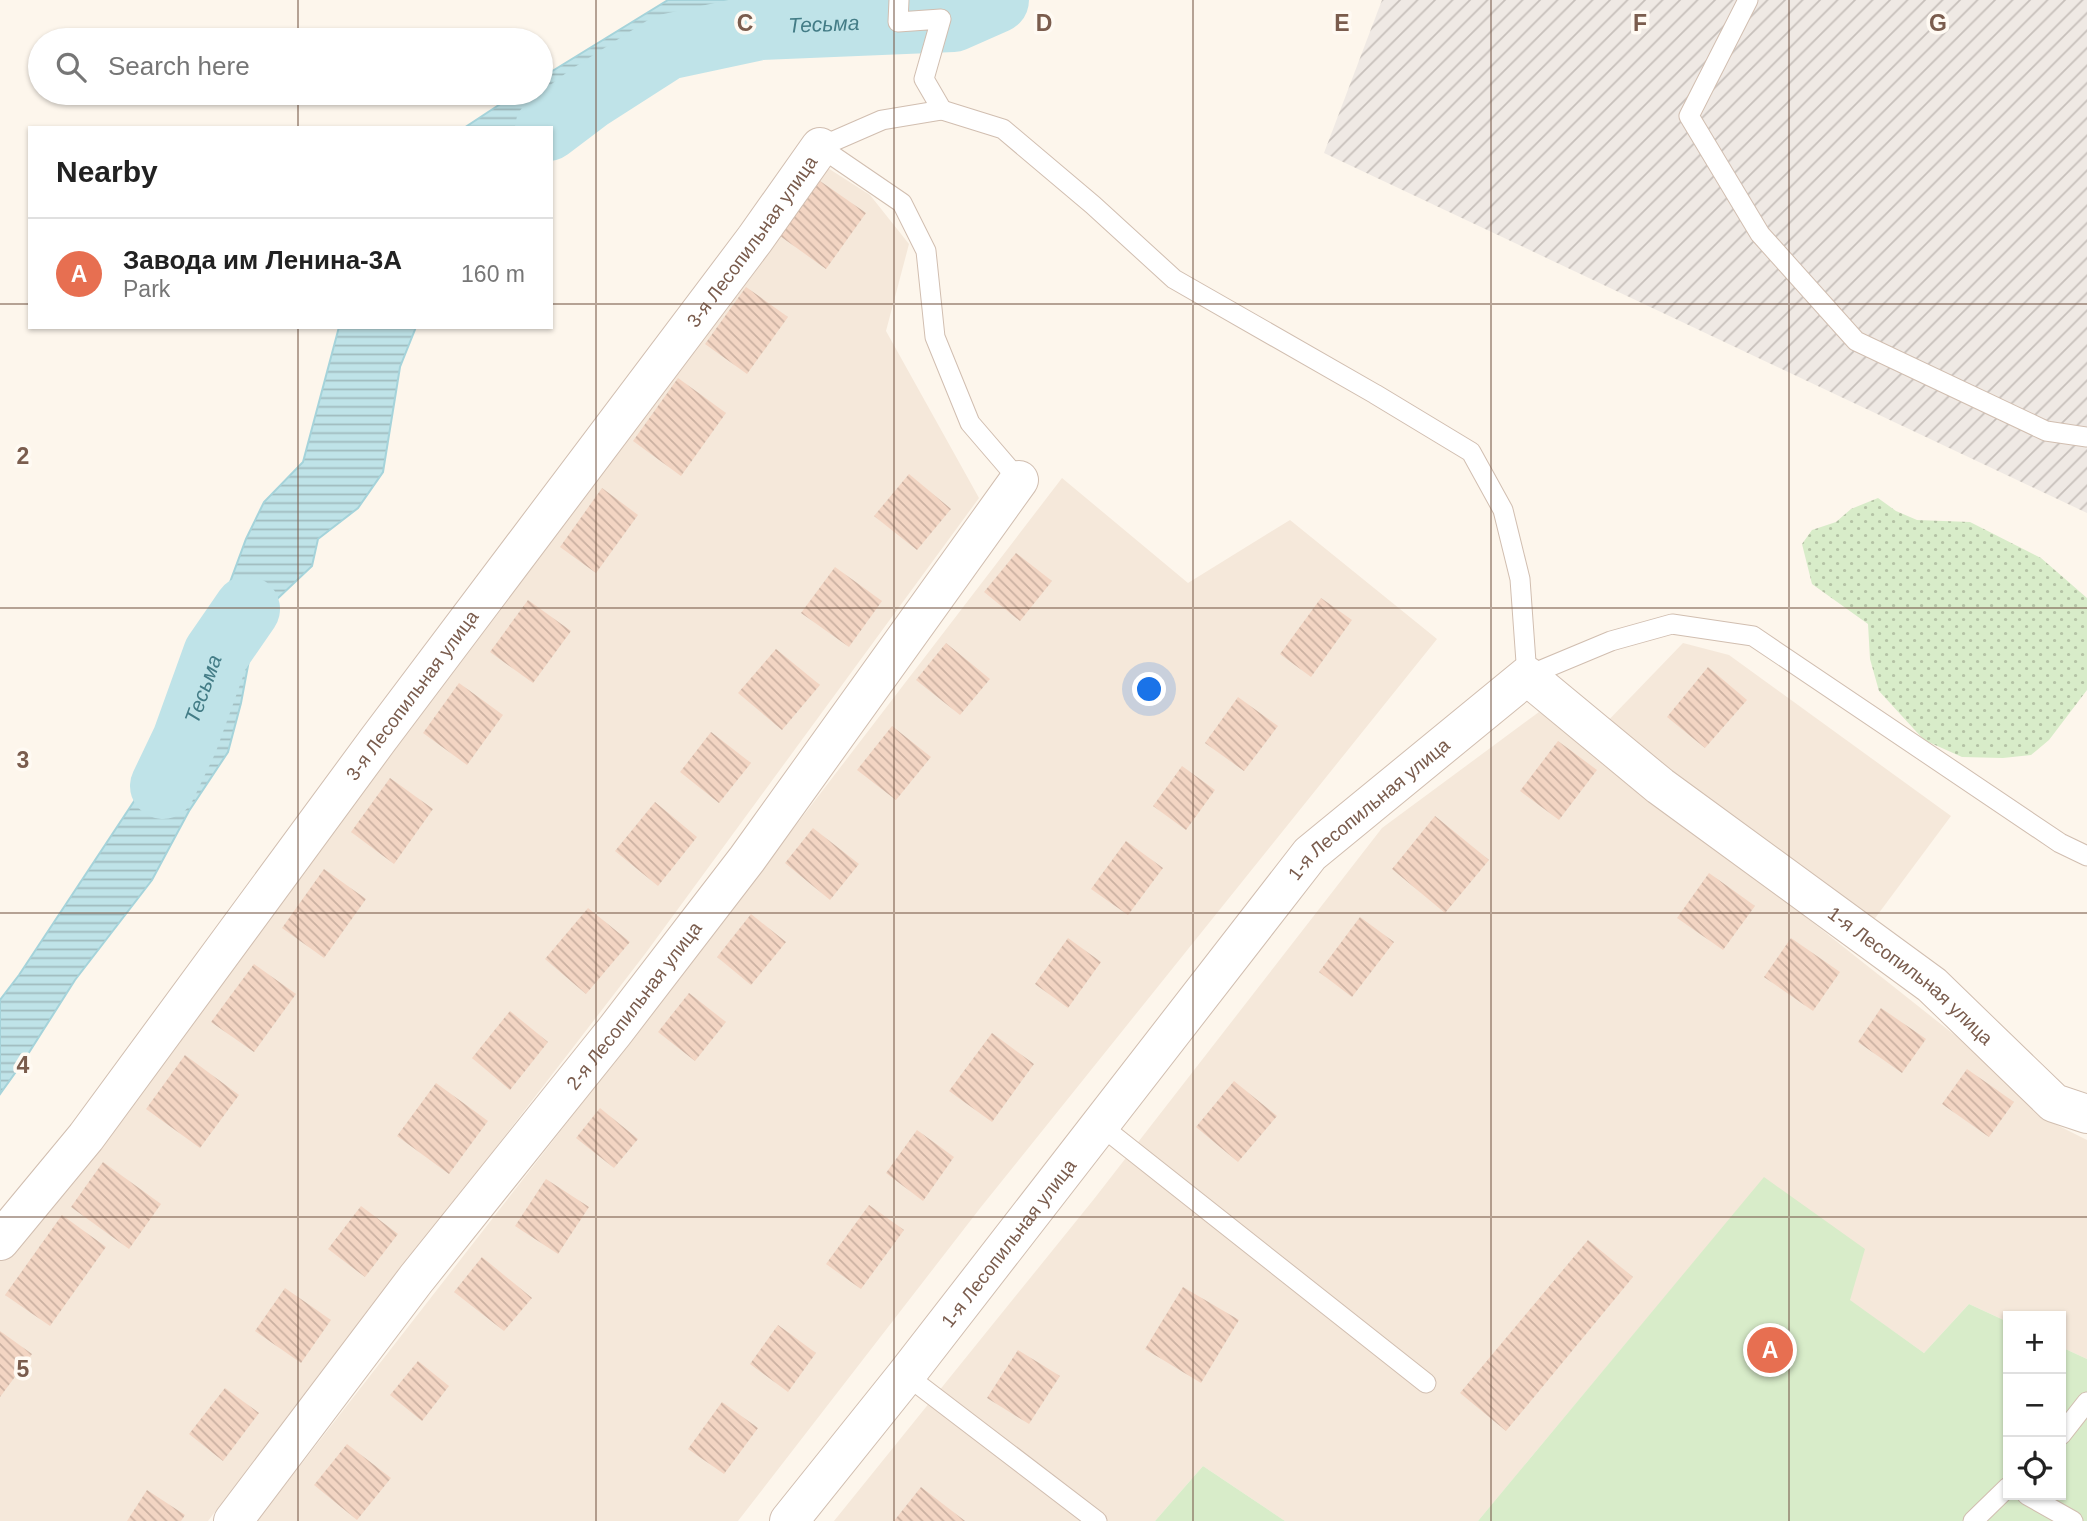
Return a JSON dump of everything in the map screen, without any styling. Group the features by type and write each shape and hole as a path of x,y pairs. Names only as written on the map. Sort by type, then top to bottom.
{"street":[{"name":"3-я Лесопильная улица","path":"0,1241 86,1137 377,741 755,239 820,147"},
{"name":"2-я Лесопильная улица","path":"233,1521 416,1279 614,1032 747,859 1019,480"},
{"name":"1-я Лесопильная улица","path":"789,1521 906,1375 1310,854 1527,676 1660,786 1932,985 2054,1103 2087,1114"}],"lane":[{"path":"899,0 898,22 941,19 924,79 942,110"},
{"path":"1748,0 1689,116 1760,234 1856,341 2046,431 2087,438"},
{"path":"820,147 882,120 942,110 1003,129 1093,205 1174,279 1471,452 1503,510 1520,579 1527,676 1611,641 1672,624 1753,636 2060,843 2087,856"},
{"path":"820,147 902,203 926,251 935,337 970,423 1019,480"},
{"path":"1100,1125 1426,1383"},
{"path":"906,1375 1097,1521"},
{"path":"2066,1429 2087,1402"},
{"path":"1973,1521 2003,1493"},
{"path":"2035,1500 2073,1521"}],"shaded area":[{"path":"1382,0 2087,0 2087,513 1324,153"},
{"path":"820,163 870,195 909,244 886,331 979,498 645,954 208,1521 0,1521 0,1258"},
{"path":"1062,478 1188,583 1290,520 1437,639 981,1207 738,1521 257,1521 633,1038"},
{"path":"1683,643 1729,655 1951,816 1870,925 1602,727"},
{"path":"1539,712 1691,826 2000,1071 2053,1123 2087,1140 2087,1359 2066,1349 2066,1311 2003,1311 2003,1320 1969,1304 1924,1353 1849,1300 1764,1178 1478,1521 1285,1521 1203,1466 1155,1521 834,1521 1094,1199 1382,828"}],"green space":[{"path":"1878,498 1896,511 1917,520 1970,522 2041,558 2087,598 2087,690 2049,740 2031,755 2003,758 1962,757 1924,740 1879,691 1870,659 1868,624 1812,584 1802,544 1812,530 1836,522 1851,509"},
{"path":"1764,1177 1865,1249 1850,1300 1924,1353 1969,1304 2003,1320 2003,1500 2066,1500 2066,1349 2087,1359 2087,1521 1478,1521"},
{"path":"1203,1466 1285,1521 1155,1521"}],"water":[{"path":"668,0 1003,0 911,26 851,18 807,20 691,36 631,77 577,127 553,145 553,126 467,126 499,105 553,105 553,71"},
{"path":"338,329 415,329 400,367 383,472 358,508 318,539 312,566 257,618 241,703 228,752 189,811 152,880 75,980 0,1094 0,1000 203,697 212,631 246,539 264,502 303,462"}],"building":[{"path":"820,181 866,213 826,269 780,236"},
{"path":"746,287 788,317 747,374 705,344"},
{"path":"678,378 726,413 681,476 633,441"},
{"path":"909,474 951,509 917,550 874,516"},
{"path":"602,488 638,515 596,573 560,547"},
{"path":"1016,553 1052,581 1020,621 984,592"},
{"path":"835,567 882,601 849,647 801,613"},
{"path":"1321,598 1352,620 1311,677 1280,654"},
{"path":"528,600 571,631 533,683 490,652"},
{"path":"946,643 990,679 960,715 916,680"},
{"path":"776,649 820,685 782,730 738,693"},
{"path":"1708,667 1747,700 1705,748 1667,717"},
{"path":"459,683 503,715 467,765 423,733"},
{"path":"1238,697 1278,726 1244,771 1205,743"},
{"path":"892,726 931,757 896,800 857,770"},
{"path":"711,732 751,763 719,803 680,772"},
{"path":"1558,741 1597,770 1559,820 1520,791"},
{"path":"1182,766 1215,790 1186,830 1153,806"},
{"path":"390,778 433,809 394,864 351,832"},
{"path":"655,802 697,837 658,886 615,851"},
{"path":"1435,816 1489,860 1445,913 1392,869"},
{"path":"813,828 859,864 830,900 785,863"},
{"path":"1126,841 1163,868 1128,915 1091,889"},
{"path":"324,869 366,899 324,958 282,928"},
{"path":"1709,873 1755,906 1723,950 1677,918"},
{"path":"588,908 630,942 586,994 545,959"},
{"path":"751,914 786,942 751,985 717,957"},
{"path":"1360,917 1394,942 1352,997 1319,972"},
{"path":"1068,938 1101,962 1068,1008 1035,984"},
{"path":"1791,938 1840,972 1813,1011 1764,977"},
{"path":"254,964 296,994 254,1052 211,1022"},
{"path":"689,993 726,1022 695,1061 658,1032"},
{"path":"1881,1008 1926,1039 1902,1073 1858,1042"},
{"path":"510,1011 548,1042 510,1090 472,1058"},
{"path":"992,1033 1034,1064 992,1122 949,1091"},
{"path":"185,1055 239,1095 200,1148 146,1109"},
{"path":"1967,1069 2014,1102 1989,1137 1942,1104"},
{"path":"1234,1081 1277,1116 1238,1162 1196,1127"},
{"path":"436,1083 488,1121 449,1174 397,1136"},
{"path":"600,1108 638,1139 614,1168 576,1138"},
{"path":"917,1130 954,1157 923,1201 886,1173"},
{"path":"103,1162 161,1204 129,1249 71,1207"},
{"path":"546,1179 589,1207 558,1254 515,1226"},
{"path":"869,1205 904,1230 861,1289 826,1264"},
{"path":"361,1206 398,1234 365,1277 328,1249"},
{"path":"62,1215 106,1247 50,1326 5,1295"},
{"path":"1588,1240 1633,1277 1506,1431 1460,1393"},
{"path":"482,1257 532,1298 504,1331 454,1292"},
{"path":"1183,1287 1239,1320 1201,1383 1145,1349"},
{"path":"285,1288 331,1320 301,1363 255,1331"},
{"path":"778,1325 816,1353 788,1392 750,1364"},
{"path":"0,1331 32,1354 0,1397"},
{"path":"1018,1350 1060,1376 1029,1424 987,1398"},
{"path":"418,1361 449,1386 422,1421 390,1395"},
{"path":"225,1388 259,1413 223,1461 189,1434"},
{"path":"722,1402 758,1428 724,1474 688,1449"},
{"path":"347,1444 391,1478 357,1520 314,1485"},
{"path":"921,1487 965,1521 894,1521"},
{"path":"147,1490 185,1515 181,1521 127,1521"}],"waterway":[{"name":"Тесьма","path":"551,126 589,97 667,47 760,27 953,19 996,0"},
{"name":"Тесьма","path":"163,786 185,740 216,654 247,609"}],"place":[{"name":"Завода им Ленина-3А","path":"1770,1350"}]}
